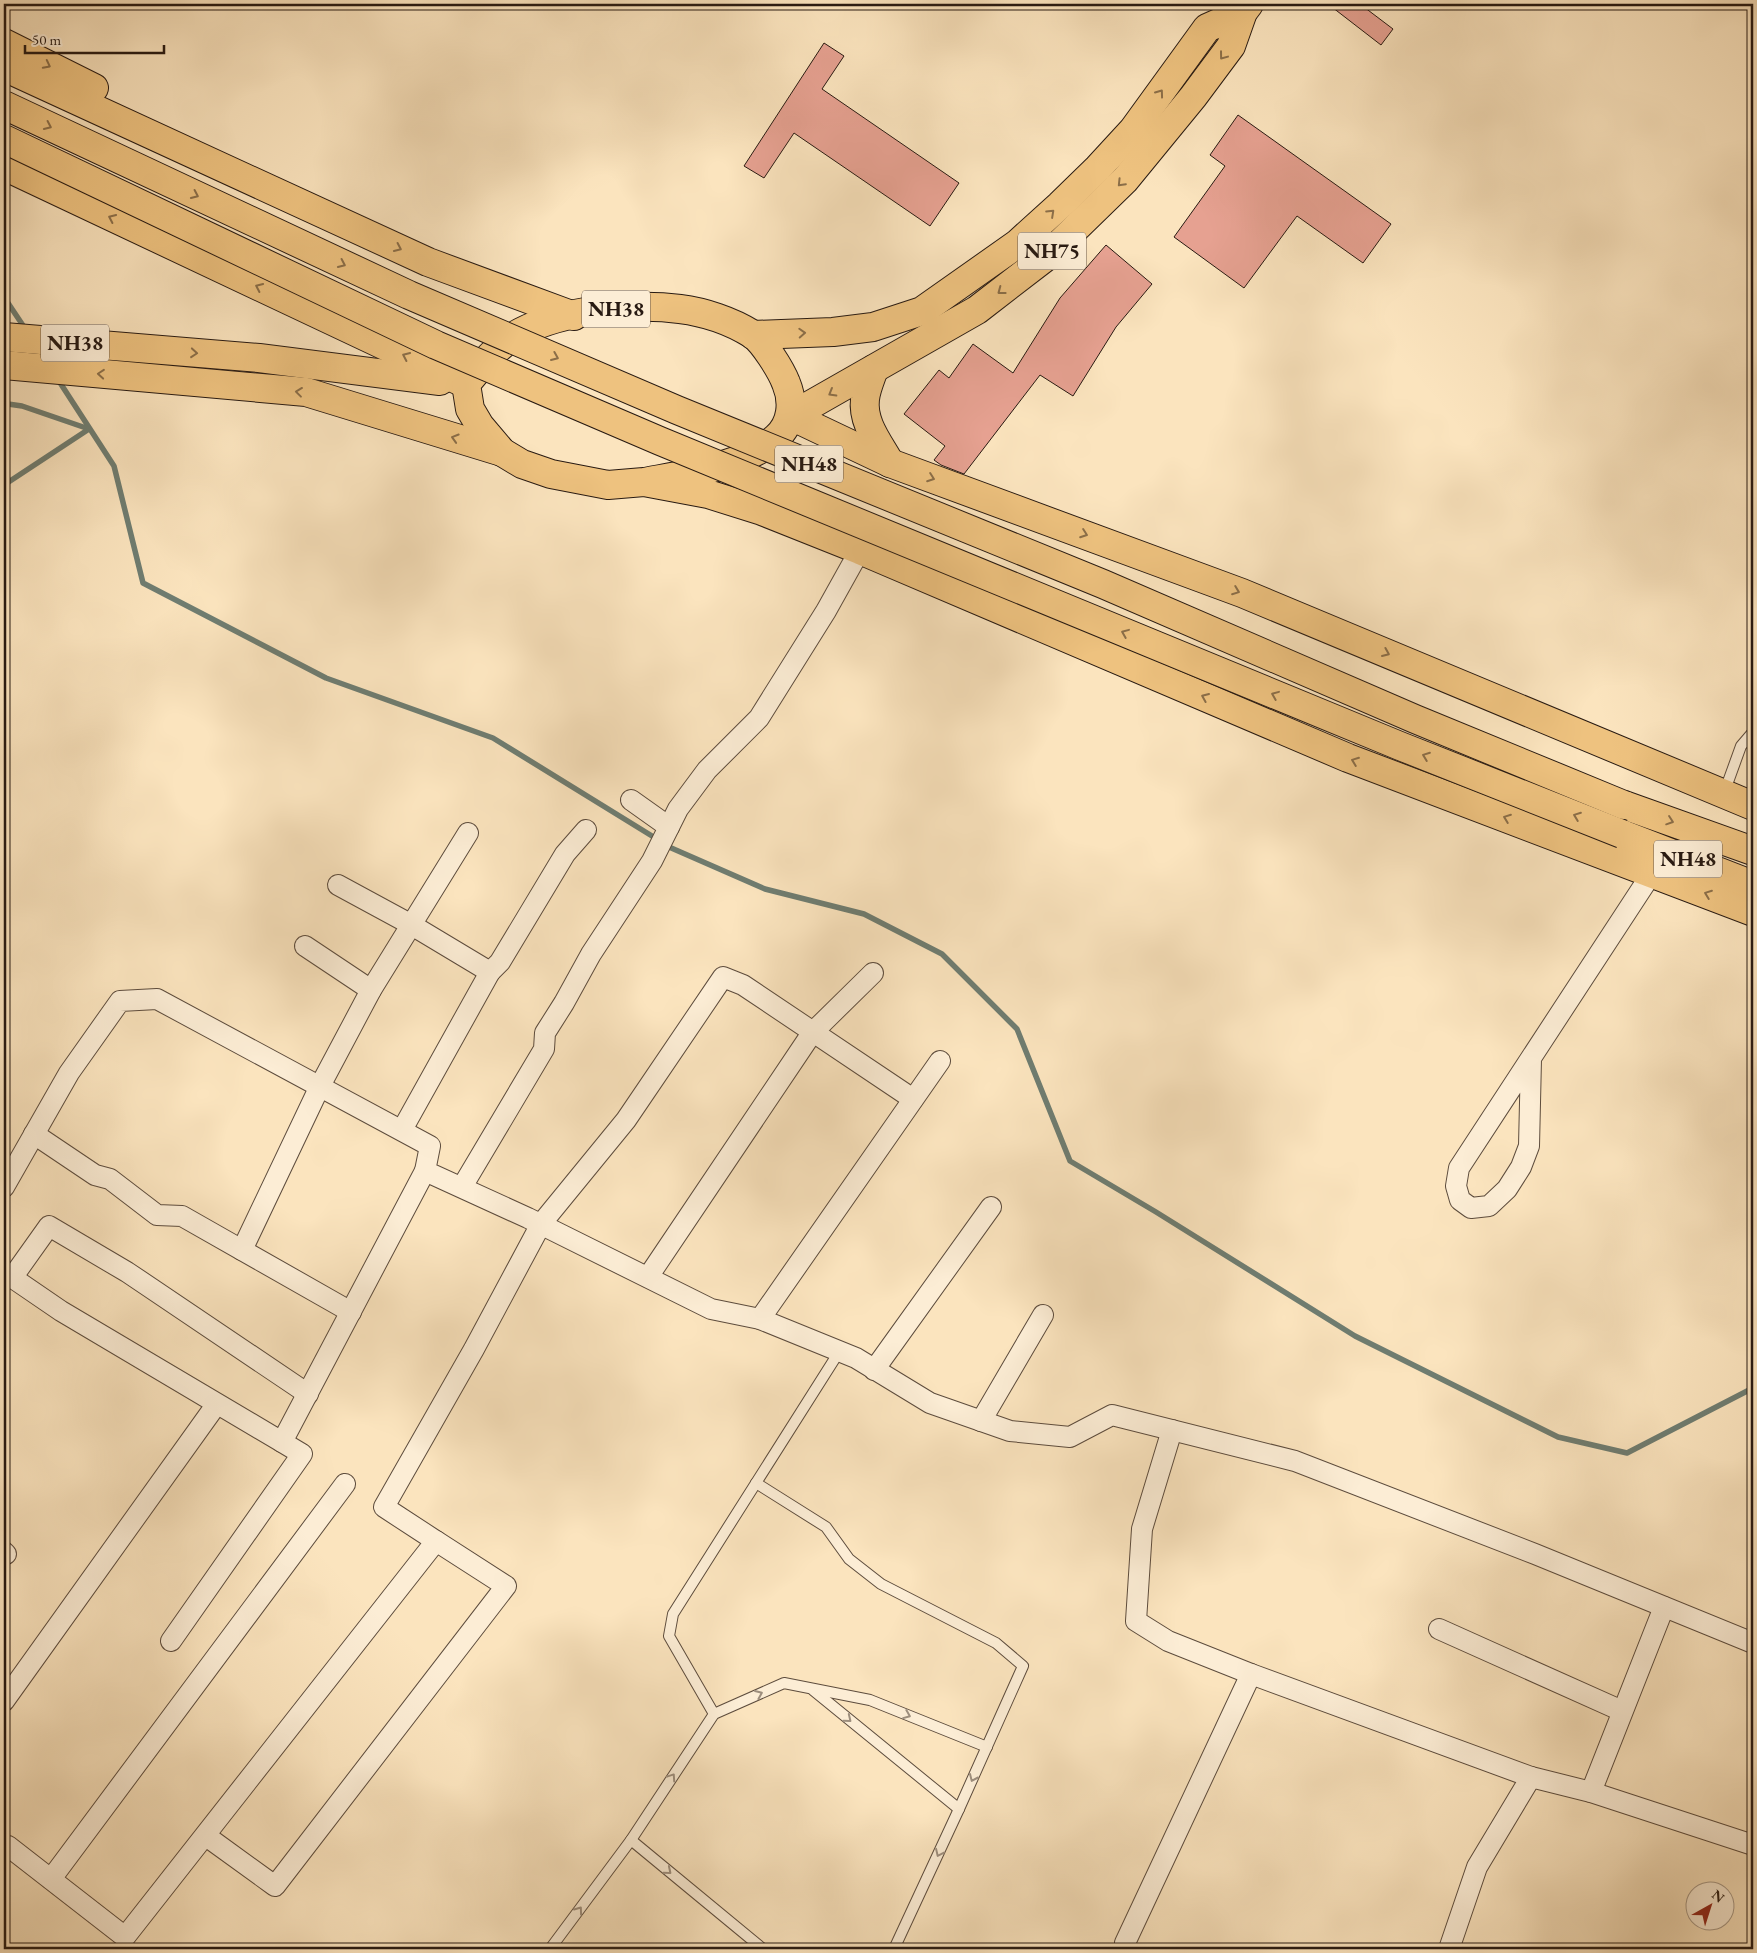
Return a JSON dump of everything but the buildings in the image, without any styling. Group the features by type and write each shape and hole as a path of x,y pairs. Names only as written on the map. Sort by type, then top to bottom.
{"highway":[{"name":"NH75","path":"753,335 824,332 873,327 922,311 1017,244 1060,205 1133,130 1207,28 1246,8"},
{"name":"NH75","path":"791,416 977,310 1047,256 1125,180 1193,97 1231,46 1246,8"},
{"path":"4,43 237,160 280,183 350,226"},
{"path":"4,67 428,262 574,316"},
{"name":"NH48","path":"4,105 418,299 677,410 1103,584 1415,719 1624,805 1753,851"},
{"name":"NH48","path":"4,139 436,345 633,430 1400,746 1753,885"},
{"path":"4,166 466,384"},
{"name":"NH38","path":"8,366 306,392 502,452 522,464 552,474 608,485 644,482 702,471 752,454 777,437 791,416 790,392 780,368 753,335 719,318 681,309 639,307 594,311 550,321 520,333 489,356 466,384 470,409 480,426 502,452"},
{"name":"NH38","path":"4,337 259,358 466,384"},
{"path":"874,369 865,398 865,414 869,427 890,463"},
{"path":"791,416 890,463 1242,593 1753,806"},
{"path":"644,482 708,494 753,508 860,550 1348,758 1753,912"}],"street":[{"path":"462,1187 544,1049 545,1033 564,1003 590,954 652,861 678,809 707,770 759,718 826,612 860,550"},
{"path":"631,800 670,826"},
{"path":"402,1130 490,972 500,962 565,854 586,830"},
{"path":"242,1250 320,1086 371,990 410,924 468,833"},
{"path":"1530,1059 1529,1146 1521,1167 1508,1189 1489,1206 1471,1208 1460,1200 1456,1186 1459,1168 1530,1059 1652,874"},
{"path":"338,885 410,924 490,972"},
{"path":"305,946 371,990"},
{"path":"648,1277 812,1033 874,973"},
{"path":"206,1836 275,1886 506,1586 384,1507 474,1349 540,1224 626,1120 723,977 743,985 913,1100"},
{"path":"4,1187 69,1073 120,1001 157,998 430,1146 425,1171 282,1442"},
{"path":"760,1319 940,1061"},
{"path":"34,1134 95,1175 110,1179 157,1214 182,1216 351,1312"},
{"path":"425,1171 540,1224 710,1309 760,1319 856,1358 930,1403 1010,1431 1070,1437 1112,1415 1295,1461 1535,1554 1753,1642"},
{"path":"874,1370 991,1207"},
{"path":"171,1641 302,1454 216,1405 61,1311 8,1275 50,1226 127,1272 308,1394"},
{"path":"981,1420 1043,1315"},
{"path":"4,1701 216,1405"},
{"path":"1172,1430 1142,1530 1136,1622 1168,1641 1252,1674 1531,1777 1591,1792 1753,1845"},
{"path":"51,1879 345,1484"},
{"path":"5,1847 51,1879 125,1938 436,1541"},
{"path":"1591,1792 1664,1607"},
{"path":"1439,1630 1622,1711"},
{"path":"1125,1943 1252,1674"},
{"path":"1449,1949 1477,1867 1531,1777"}],"lane":[{"path":"1724,794 1741,746 1753,732"},
{"path":"714,1714 669,1636 673,1614 839,1352"},
{"path":"756,1482 826,1527 849,1559 881,1584 996,1643 1023,1666 960,1809 894,1949"},
{"path":"550,1949 631,1840 714,1714 784,1684 870,1700 987,1747"},
{"path":"810,1688 960,1809"},
{"path":"631,1840 763,1949"}],"waterway":[{"path":"4,297 26,330"},
{"path":"57,378 114,466 143,583 326,678 493,738 652,836"},
{"path":"8,404 22,406 89,429"},
{"path":"4,485 89,429"},
{"path":"669,847 765,889 864,914 942,954 1017,1029 1070,1161 1156,1212 1355,1336 1558,1437 1627,1453 1753,1388"}]}
